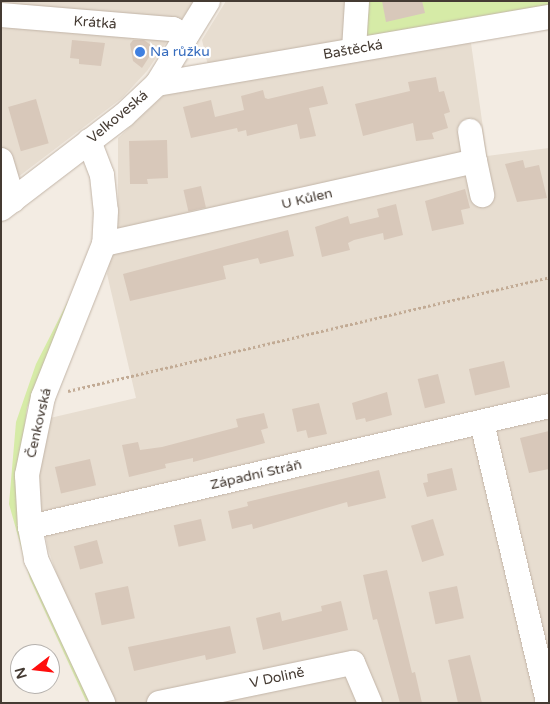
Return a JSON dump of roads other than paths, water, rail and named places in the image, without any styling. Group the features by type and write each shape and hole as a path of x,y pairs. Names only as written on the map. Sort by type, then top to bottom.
{"street":[{"name":"Velkoveská","path":"7,205 89,141 157,84 208,1"},
{"path":"354,49 358,1"},
{"name":"Krátká","path":"1,15 173,29 186,36"},
{"name":"Baštěcká","path":"157,84 549,17"},
{"path":"470,131 482,195"},
{"name":"Čenkovská","path":"89,141 102,174 106,210 104,244 43,397 28,475 30,527 36,559 103,703"},
{"path":"1,160 7,205"},
{"name":"U Kůlen","path":"104,244 475,161"},
{"name":"Západní Stráň","path":"30,527 549,406"},
{"path":"482,423 548,703"},
{"name":"V Dolině","path":"160,703 353,662 370,703"}],"place":[{"name":"Na růžku","path":"140,52"}]}
